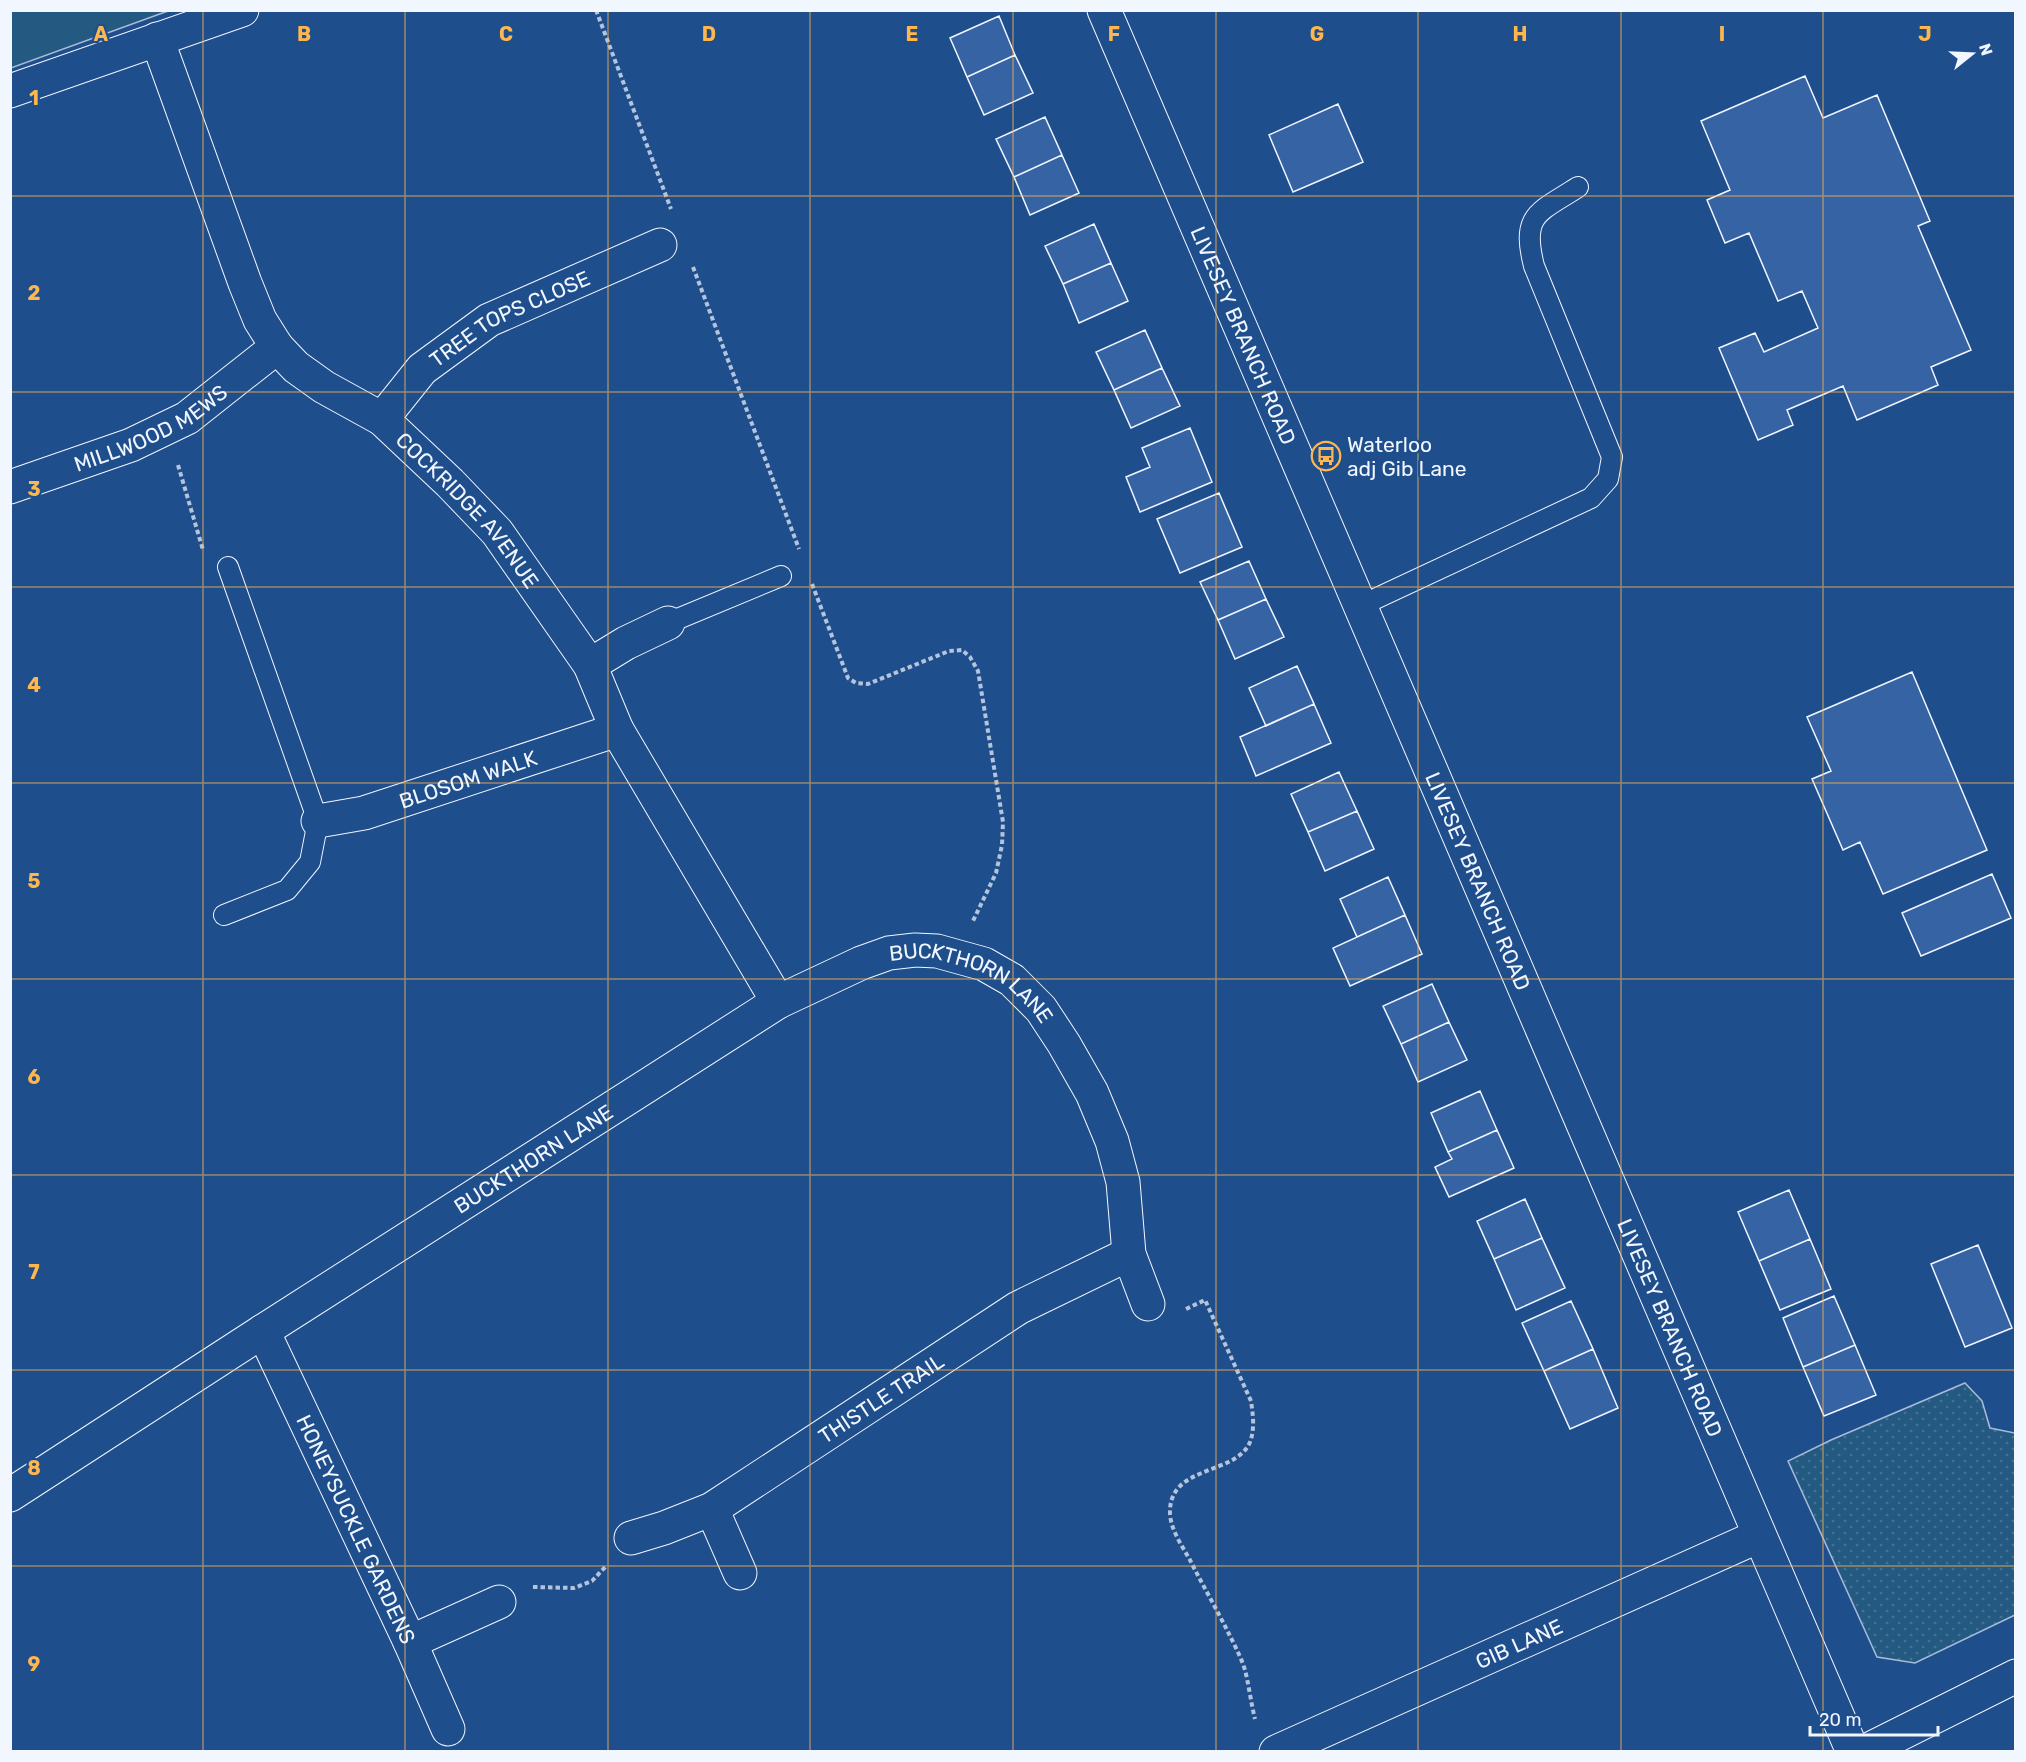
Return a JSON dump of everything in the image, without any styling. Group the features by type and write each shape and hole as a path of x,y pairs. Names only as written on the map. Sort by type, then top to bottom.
{"street":[{"path":"10,91 242,10"},
{"name":"LIVESEY BRANCH ROAD","path":"1108,12 1360,606 1853,1752"},
{"name":"COCKRIDGE AVENUE","path":"157,39 245,283 260,320 277,347 296,367 324,387 382,419 450,483 497,532 590,665 617,730 778,1002"},
{"name":"TREE TOPS CLOSE","path":"382,419 422,369 489,320 660,245"},
{"name":"MILLWOOD MEWS","path":"10,488 131,445 187,418 277,347"},
{"path":"590,665 626,643 668,622"},
{"name":"BLOSOM WALK","path":"318,821 364,813 617,730"},
{"name":"BUCKTHORN LANE","path":"10,1495 262,1331 778,1002 861,963 889,953 915,950 936,951 984,964 1012,980 1041,1010 1092,1093 1112,1141 1124,1182 1129,1254"},
{"path":"1129,1254 1148,1304"},
{"name":"THISTLE TRAIL","path":"630,1538 664,1528 712,1509 1018,1308 1129,1254"},
{"name":"HONEYSUCKLE GARDENS","path":"262,1331 410,1642 448,1729"},
{"path":"712,1509 740,1573"},
{"name":"GIB LANE","path":"1276,1752 1759,1536"},
{"path":"410,1642 499,1602"},
{"path":"1864,1752 2016,1676"}],"lane":[{"path":"1360,606 1591,498 1608,479 1612,458 1534,266 1529,246 1529,228 1539,212 1578,187"},
{"path":"224,915 287,890 310,862 318,821 228,567"},
{"path":"668,622 781,576"}],"path":[{"path":"596,10 671,211"},
{"path":"692,266 802,556"},
{"path":"168,427 207,566 228,567"},
{"path":"810,578 848,678 856,683 868,684 949,651 962,650 970,657 978,671 1003,822 1002,845 996,873 956,956"},
{"path":"1148,1304 1157,1324 1205,1300 1251,1401 1254,1415 1249,1443 1242,1452 1227,1461 1183,1482 1176,1489 1170,1514 1176,1533 1228,1632 1245,1670 1256,1725"},
{"path":"499,1602 515,1587 574,1588 592,1581 630,1538"}],"shaded area":[{"path":"11,10 168,11 11,68"},
{"path":"1965,1383 1982,1401 1990,1428 2015,1433 2015,1615 1915,1663 1877,1657 1788,1461 1831,1440"}],"building":[{"path":"999,16 1015,55 967,77 950,38"},
{"path":"1015,55 1033,93 984,115 967,77"},
{"path":"1805,76 1823,118 1877,95 1930,221 1918,226 1971,350 1931,367 1938,385 1857,420 1843,386 1787,410 1793,425 1758,440 1719,348 1755,333 1764,352 1818,328 1802,291 1778,301 1749,233 1725,243 1707,200 1730,190 1701,121"},
{"path":"1338,104 1363,162 1293,192 1269,135"},
{"path":"1045,117 1062,155 1014,177 996,139"},
{"path":"1062,155 1079,193 1030,215 1014,177"},
{"path":"1094,224 1111,263 1063,284 1045,246"},
{"path":"1111,263 1128,301 1079,323 1063,284"},
{"path":"1145,330 1162,368 1114,390 1096,352"},
{"path":"1162,368 1180,406 1131,428 1114,390"},
{"path":"1190,428 1212,482 1140,512 1126,477 1150,467 1142,448"},
{"path":"1219,493 1242,547 1180,573 1157,519"},
{"path":"1249,561 1266,599 1218,620 1200,582"},
{"path":"1266,599 1284,637 1235,659 1218,620"},
{"path":"1297,666 1314,704 1266,726 1249,688"},
{"path":"1912,672 1987,850 1883,894 1860,842 1843,850 1812,779 1831,771 1807,717"},
{"path":"1314,704 1331,743 1256,776 1240,737"},
{"path":"1339,772 1357,811 1308,832 1291,794"},
{"path":"1357,811 1374,849 1325,871 1308,832"},
{"path":"1992,874 2011,918 1921,956 1902,913"},
{"path":"1388,877 1405,915 1357,937 1340,899"},
{"path":"1405,915 1422,954 1350,986 1333,948"},
{"path":"1432,984 1449,1022 1401,1044 1383,1006"},
{"path":"1449,1022 1467,1060 1418,1082 1401,1044"},
{"path":"1480,1091 1497,1130 1448,1152 1431,1113"},
{"path":"1497,1130 1514,1168 1449,1197 1435,1167 1452,1159 1448,1152"},
{"path":"1789,1190 1810,1239 1759,1261 1738,1212"},
{"path":"1525,1199 1542,1238 1494,1259 1477,1221"},
{"path":"1542,1238 1565,1288 1516,1310 1494,1259"},
{"path":"1810,1239 1831,1289 1780,1310 1759,1261"},
{"path":"1978,1245 2012,1328 1965,1347 1931,1264"},
{"path":"1834,1296 1855,1345 1803,1367 1783,1318"},
{"path":"1571,1301 1593,1349 1544,1371 1522,1323"},
{"path":"1855,1345 1876,1395 1824,1416 1803,1367"},
{"path":"1593,1349 1618,1408 1570,1429 1544,1371"}],"place":[{"name":"Waterloo adj Gib Lane","path":"1326,456"}]}
